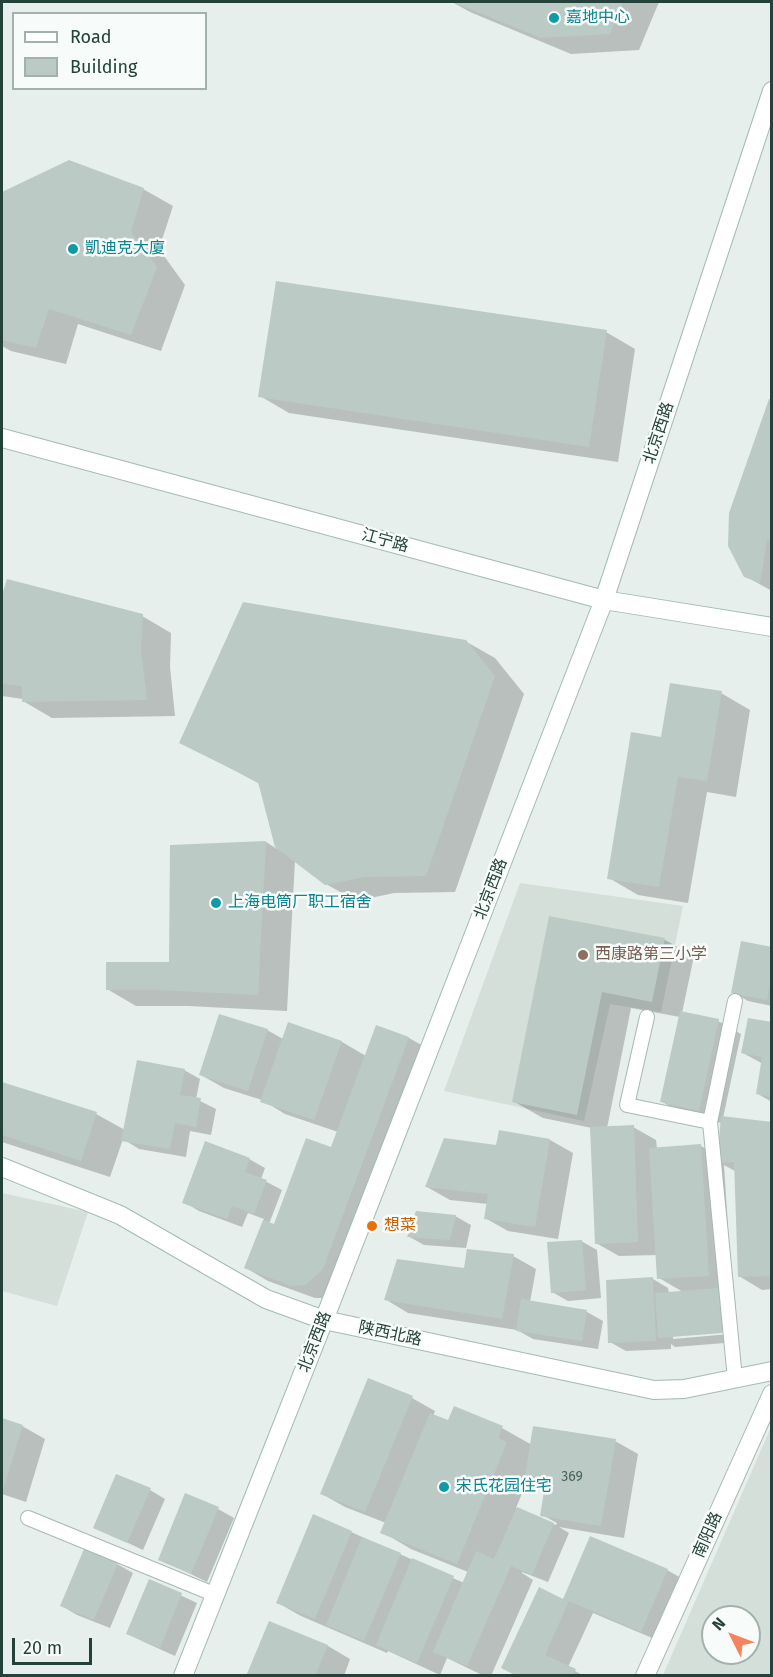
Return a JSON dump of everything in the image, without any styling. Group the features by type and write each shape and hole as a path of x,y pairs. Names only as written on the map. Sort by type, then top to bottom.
{"main road":[{"name":"北京西路","path":"183,1676 604,600 771,95"},
{"name":"江宁路","path":"2,438 604,600 771,627"},
{"name":"陕西北路","path":"2,1167 120,1215 266,1299 324,1320 654,1390 684,1389 771,1371"},
{"name":"南阳路","path":"645,1676 771,1394"}],"lane":[{"path":"735,1001 710,1122 735,1379"},
{"path":"647,1017 627,1106 710,1122"},
{"path":"28,1518 216,1595"}],"shaded area":[{"name":"西康路第三小学","path":"520,883 683,906 661,1012 610,1004 584,1121 444,1091"},
{"path":"2,1193 88,1212 57,1306 2,1291"},
{"path":"771,1427 771,1675 663,1675"}],"building":[{"name":"嘉地中心","path":"453,2 623,2 610,34 541,38"},
{"name":"凱迪克大廈","path":"69,160 144,188 131,232 157,267 131,335 49,309 36,348 2,340 2,192"},
{"path":"276,281 607,330 589,447 258,397"},
{"path":"769,399 772,399 772,541 767,540 760,583 744,577 728,546 729,513"},
{"path":"7,579 143,614 141,650 147,700 22,702 22,686 2,684 2,595"},
{"path":"243,602 466,640 495,676 426,876 364,877 325,885 275,847 258,782 179,743"},
{"path":"670,683 722,691 707,781 678,777 659,887 607,879 631,732 661,737"},
{"name":"上海电筒厂职工宿舍","path":"266,841 258,995 106,990 106,962 169,962 170,845"},
{"path":"549,916 665,938 652,1002 602,992 577,1115 512,1102"},
{"path":"741,941 772,947 772,976 767,1000 731,993"},
{"path":"680,1011 719,1019 699,1111 660,1102"},
{"path":"219,1014 268,1029 248,1091 199,1075"},
{"path":"748,1018 772,1022 772,1097 756,1094 762,1057 741,1053"},
{"path":"288,1022 342,1041 314,1120 260,1102"},
{"path":"376,1025 409,1037 323,1269 306,1285 291,1286 244,1268 263,1220 274,1224 306,1138 331,1147"},
{"path":"137,1060 185,1069 180,1095 201,1098 196,1127 175,1123 170,1149 121,1141"},
{"path":"2,1082 97,1112 81,1161 2,1135"},
{"path":"721,1116 772,1122 772,1276 738,1277 734,1162 717,1163"},
{"path":"634,1125 638,1242 595,1244 590,1127"},
{"path":"499,1130 550,1139 535,1227 484,1219 488,1194 425,1187 444,1138 496,1145"},
{"path":"205,1141 250,1158 245,1172 267,1180 254,1214 232,1206 227,1219 182,1203"},
{"path":"701,1144 709,1276 657,1279 649,1148"},
{"path":"416,1211 456,1215 450,1240 407,1237"},
{"path":"582,1240 586,1290 551,1293 547,1242"},
{"path":"467,1249 514,1254 502,1319 384,1300 397,1259 464,1268"},
{"path":"653,1277 656,1341 608,1343 606,1280"},
{"path":"719,1288 722,1333 658,1338 655,1293"},
{"path":"521,1299 587,1310 582,1341 516,1331"},
{"path":"368,1378 413,1396 365,1512 320,1494"},
{"name":"宋氏花园住宅","path":"454,1406 503,1426 498,1438 507,1442 457,1564 380,1533 430,1413 448,1420"},
{"path":"2,1418 23,1425 2,1493"},
{"name":"宋氏花园住宅","path":"533,1426 616,1439 601,1526 540,1516 546,1479 525,1476"},
{"path":"116,1474 151,1488 127,1543 93,1528"},
{"path":"185,1493 219,1507 191,1574 158,1560"},
{"path":"517,1507 554,1523 532,1575 511,1566 467,1666 433,1652 476,1551 494,1559"},
{"path":"313,1514 352,1531 315,1619 276,1603"},
{"path":"590,1536 668,1569 641,1632 569,1601 545,1655 576,1669 572,1676 517,1676 501,1668 539,1587 563,1599"},
{"path":"362,1537 401,1553 364,1641 326,1625"},
{"path":"84,1549 118,1563 94,1620 60,1606"},
{"path":"412,1558 454,1576 417,1663 376,1645"},
{"path":"149,1579 182,1593 160,1648 126,1634"},
{"path":"269,1621 328,1645 315,1676 246,1676"}],"place":[{"name":"嘉地中心","path":"554,18"},
{"name":"凱迪克大廈","path":"73,249"},
{"name":"上海电筒厂职工宿舍","path":"216,903"},
{"name":"西康路第三小学","path":"583,955"},
{"name":"想菜","path":"372,1226"},
{"name":"宋氏花园住宅","path":"444,1487"}]}
